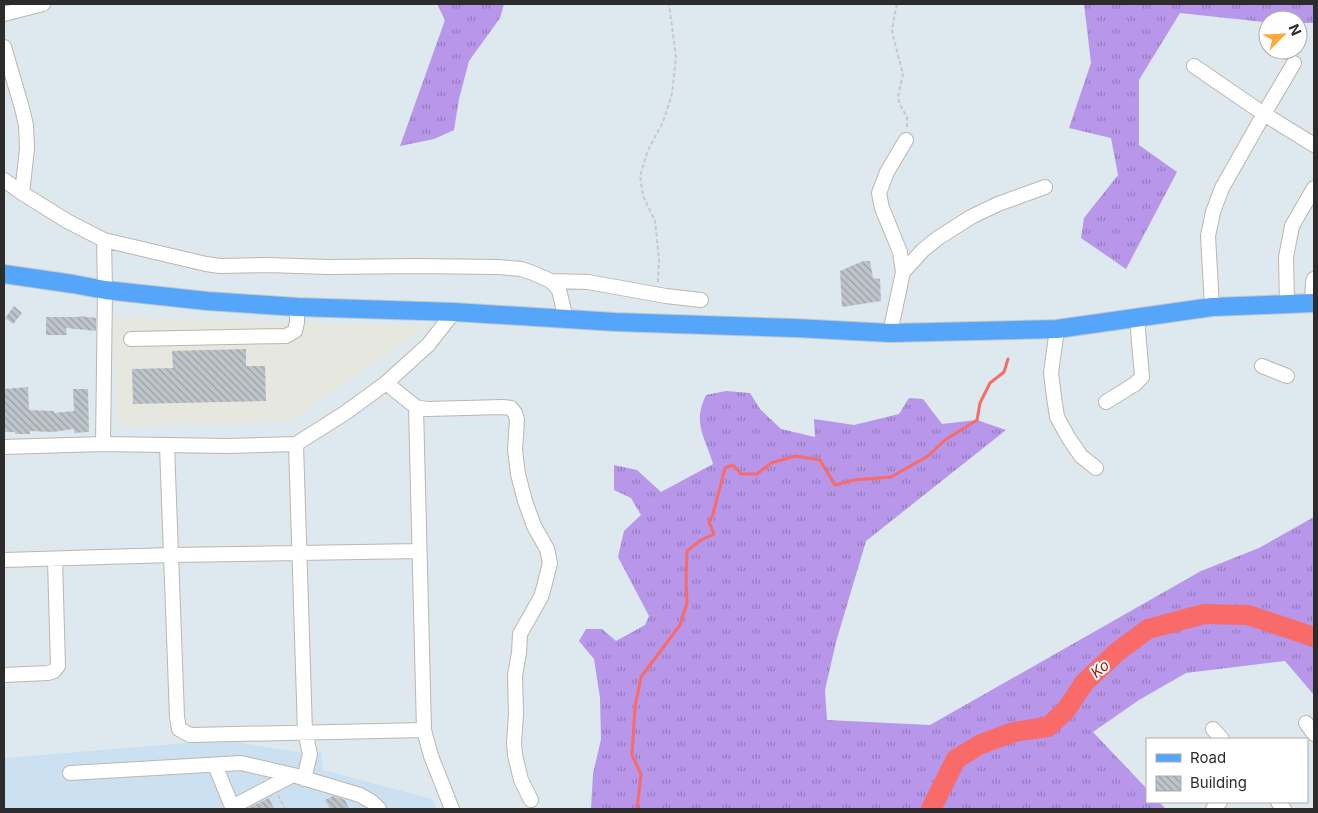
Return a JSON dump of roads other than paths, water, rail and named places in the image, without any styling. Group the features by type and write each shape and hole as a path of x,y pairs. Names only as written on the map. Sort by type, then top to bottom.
{"main road":[{"path":"4,274 106,290 208,301 297,307 454,312 615,322 890,333 1057,329 1212,307 1313,303"}],"street":[{"path":"4,14 43,4"},
{"path":"4,47 26,125 27,149 22,194"},
{"path":"1212,307 1208,236 1213,212 1222,188 1294,63"},
{"path":"1194,66 1264,114 1314,145"},
{"path":"904,272 900,252 882,208 879,193 887,172 906,140"},
{"path":"4,180 22,194 67,221 104,240 206,264 220,266 498,267 521,269 551,281 588,282 701,300"},
{"path":"890,333 904,272 911,261 954,227 971,217 1028,192 1046,187"},
{"path":"1287,304 1286,257 1292,226 1314,188"},
{"path":"103,444 106,290 104,240"},
{"path":"1313,303 1314,279"},
{"path":"551,281 558,290 566,319"},
{"path":"131,339 286,336 295,331 297,307"},
{"path":"4,448 103,444 167,446 296,444 345,413 386,383 428,345 454,312"},
{"path":"1106,402 1135,384 1142,377 1137,318"},
{"path":"1057,329 1051,372 1057,417 1081,456 1096,468"},
{"path":"1262,366 1287,376"},
{"path":"386,383 416,407 427,409 503,407 511,408 515,413 517,420 515,450 518,474 525,501 534,526 547,549 550,563 541,597 520,634 516,668 515,755 521,780 531,800"},
{"path":"416,407 424,730 431,756 452,809"},
{"path":"215,765 233,808 299,777 310,754 305,732 296,444"},
{"path":"167,446 177,717 180,730 190,735 424,730"},
{"path":"4,560 419,550"},
{"path":"4,675 48,673 54,671 58,666 55,560"},
{"path":"70,773 241,763 299,777 360,796 372,802 379,809"}],"waterway":[{"path":"637,809 641,774 632,755 635,707 641,677 680,625 687,603 687,551 701,540 714,534 709,522 713,514 725,468 733,465 741,474 757,474 771,463 796,456 820,460 835,485 854,480 891,477 928,456 945,440 977,420 980,403 990,383 1004,372 1008,359"},
{"name":"Ko","path":"931,809 956,759 981,744 1014,732 1048,727 1066,710 1084,683 1117,652 1148,629 1204,614 1248,615 1314,637"}]}
